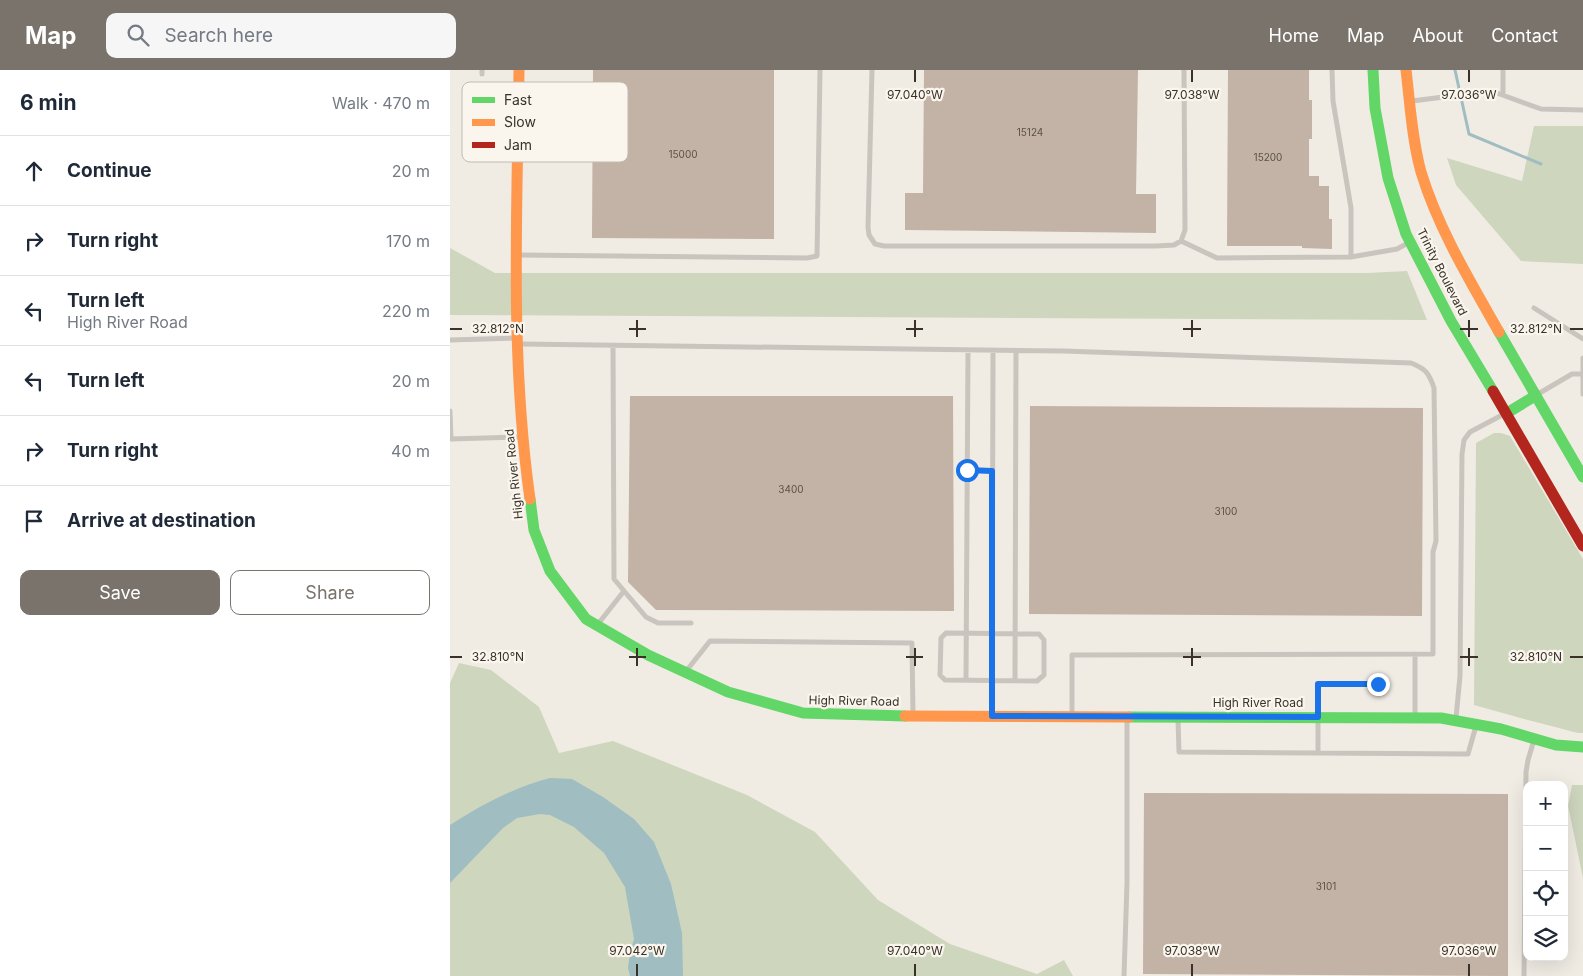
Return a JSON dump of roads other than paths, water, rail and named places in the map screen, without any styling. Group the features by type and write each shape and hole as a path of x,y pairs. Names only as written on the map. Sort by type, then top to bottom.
{"street":[{"name":"Trinity Boulevard","path":"1373,70 1375,108 1388,178 1406,234 1451,321 1507,413 1583,546"},
{"name":"Trinity Boulevard","path":"1406,70 1421,171 1443,229 1480,299 1583,477"},
{"name":"High River Road","path":"518,162 516,311 524,458 534,530 550,571 586,619 648,655 728,692 802,713 913,716 1442,718 1501,729 1556,745 1583,747"},
{"path":"1507,413 1535,396"}],"lane":[{"path":"516,255 807,258 817,256 820,70"},
{"path":"872,70 868,227 870,236 875,244 884,246 1156,246 1174,245 1181,241 1185,230 1184,70"},
{"path":"1332,70 1332,101 1350,208 1351,257"},
{"path":"1503,70 1503,95"},
{"path":"1410,102 1467,94 1497,93 1541,109 1583,110"},
{"path":"1181,241 1217,258 1351,257 1397,249 1410,242"},
{"path":"1534,308 1583,339"},
{"path":"450,340 613,345 993,350 1411,363 1423,368 1430,376 1434,388 1436,540 1433,552 1433,654 1072,655 1072,716"},
{"path":"613,345 614,579 646,617 658,623 692,623"},
{"path":"966,680 968,350"},
{"path":"992,716 993,350"},
{"path":"1015,681 1016,351"},
{"path":"1583,358 1583,394"},
{"path":"1535,396 1572,374 1582,374"},
{"path":"450,411 450,439 523,437"},
{"path":"1456,721 1460,676 1462,454 1464,440 1470,432 1507,413"},
{"path":"967,470 992,471"},
{"path":"597,625 624,591"},
{"path":"946,633 992,634 1039,634 1044,640 1044,675 1037,681 945,680 940,675 941,638 946,633"},
{"path":"686,673 710,641 912,643 913,716"},
{"path":"1415,654 1415,718"},
{"path":"1318,753 1318,684 1378,684"},
{"path":"1124,976 1127,716"},
{"path":"1178,716 1180,752 1468,754 1476,724"},
{"path":"1524,976 1526,772 1535,739"}],"water":[{"path":"550,778 572,779 603,797 634,819 654,842 671,884 682,933 683,976 630,976 628,968 634,939 625,887 604,853 574,827 550,815 540,814 517,818 503,828 450,883 450,825 498,797"}],"waterway":[{"path":"1455,70 1469,134 1541,164"}]}
